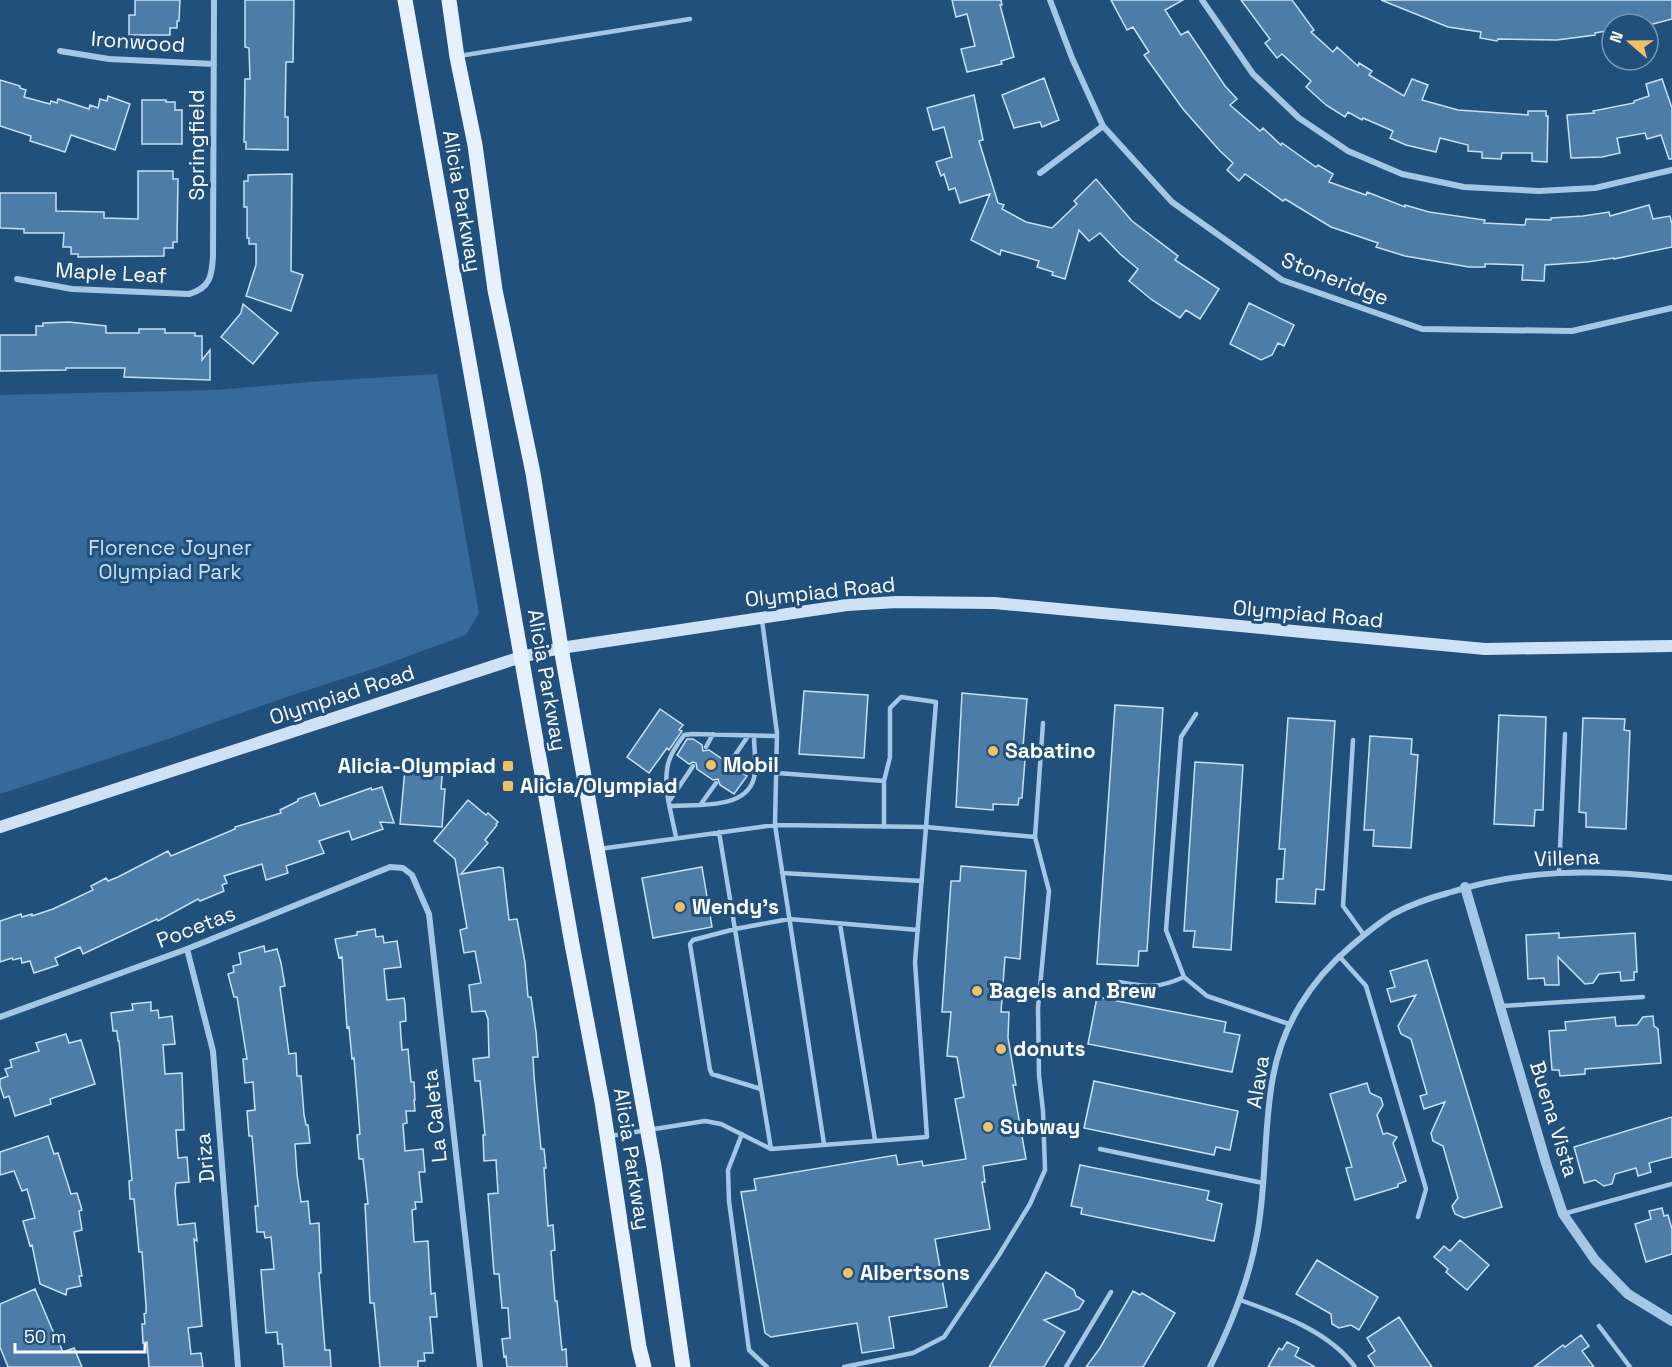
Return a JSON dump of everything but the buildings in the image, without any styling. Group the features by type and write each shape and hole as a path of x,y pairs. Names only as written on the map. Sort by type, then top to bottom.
{"main road":[{"name":"Alicia Parkway","path":"405,0 607,1136 644,1367"},
{"name":"Alicia Parkway","path":"449,0 475,145 495,290 534,473 561,648 647,1130 682,1367"},
{"name":"Olympiad Road","path":"0,827 55,811 521,657 561,648 847,605 897,602 994,603 1485,649 1672,646"}],"street":[{"name":"Springfield","path":"203,288 209,279 213,256 214,0"},
{"name":"Stoneridge","path":"1050,0 1072,58 1103,126 1172,202 1282,280 1422,330 1572,331 1672,308"},
{"path":"1202,0 1252,74 1299,118 1348,151 1402,174 1464,187 1539,191 1595,188 1672,170"},
{"name":"Ironwood","path":"60,51 109,59 214,64"},
{"path":"1040,173 1103,126"},
{"name":"Maple Leaf","path":"17,279 34,284 72,289 189,294 203,288"},
{"name":"Pocetas","path":"0,1017 187,949 390,867 403,868"},
{"name":"La Caleta","path":"403,868 412,874 429,914 480,1367"},
{"name":"Villena","path":"1465,887 1514,876 1559,872 1599,872 1672,878"},
{"name":"Alava","path":"1210,1367 1225,1338 1240,1300 1257,1235 1273,1078 1279,1051 1289,1024 1306,994 1340,956 1364,935 1392,914 1426,899 1465,887"},
{"name":"Buena Vista","path":"1465,887 1563,1214 1595,1260 1628,1294 1672,1321"},
{"name":"Driza","path":"187,949 213,1051 238,1367"}],"lane":[{"path":"458,57 690,20"},
{"path":"762,617 777,736 775,825 824,1144"},
{"path":"607,1136 705,1121 721,1124 771,1149 927,1137 915,962 936,702 901,697 890,708 890,757 884,781 884,826"},
{"path":"1196,714 1181,736 1166,930 1184,977 1207,996 1289,1024"},
{"path":"844,1367 913,1353 944,1337 1030,1204 1045,1170 1039,1075 1038,1008 1049,891 1035,837 1043,723"},
{"path":"1559,872 1565,734"},
{"path":"676,837 667,768 674,750 684,735 777,736"},
{"path":"706,747 713,735"},
{"path":"729,764 748,736"},
{"path":"671,806 734,801 748,792 754,777 754,736"},
{"path":"1353,740 1343,906 1364,935"},
{"path":"670,800 693,766"},
{"path":"777,773 884,781"},
{"path":"701,804 716,783"},
{"path":"598,850 676,837 775,825 926,827 1035,837"},
{"path":"719,832 771,1149"},
{"path":"782,873 922,881"},
{"path":"761,1089 712,1074 710,1070 690,944 693,940 789,919 918,930"},
{"path":"840,924 875,1140"},
{"path":"1340,956 1366,986 1370,997 1426,1189 1418,1217"},
{"path":"1120,982 1149,988 1169,984 1184,977"},
{"path":"1499,1006 1643,998"},
{"path":"742,1134 728,1170 729,1202 749,1350 767,1367"},
{"path":"1100,1149 1263,1183"},
{"path":"1563,1214 1672,1184"},
{"path":"1066,1367 1111,1292"},
{"path":"1240,1300 1282,1315 1339,1347 1355,1367"},
{"path":"1599,1326 1630,1367"}],"green space":[{"name":"Florence Joyner Olympiad Park","path":"437,374 479,613 466,635 165,740 0,794 0,395 216,390"}],"place":[{"name":"Sabatino","path":"993,751"},
{"name":"Mobil","path":"711,765"},
{"name":"Alicia-Olympiad","path":"508,766"},
{"name":"Alicia/Olympiad","path":"508,786"},
{"name":"Wendy's","path":"680,907"},
{"name":"Bagels and Brew","path":"977,991"},
{"name":"donuts","path":"1001,1049"},
{"name":"Subway","path":"988,1127"},
{"name":"Albertsons","path":"848,1273"}]}
